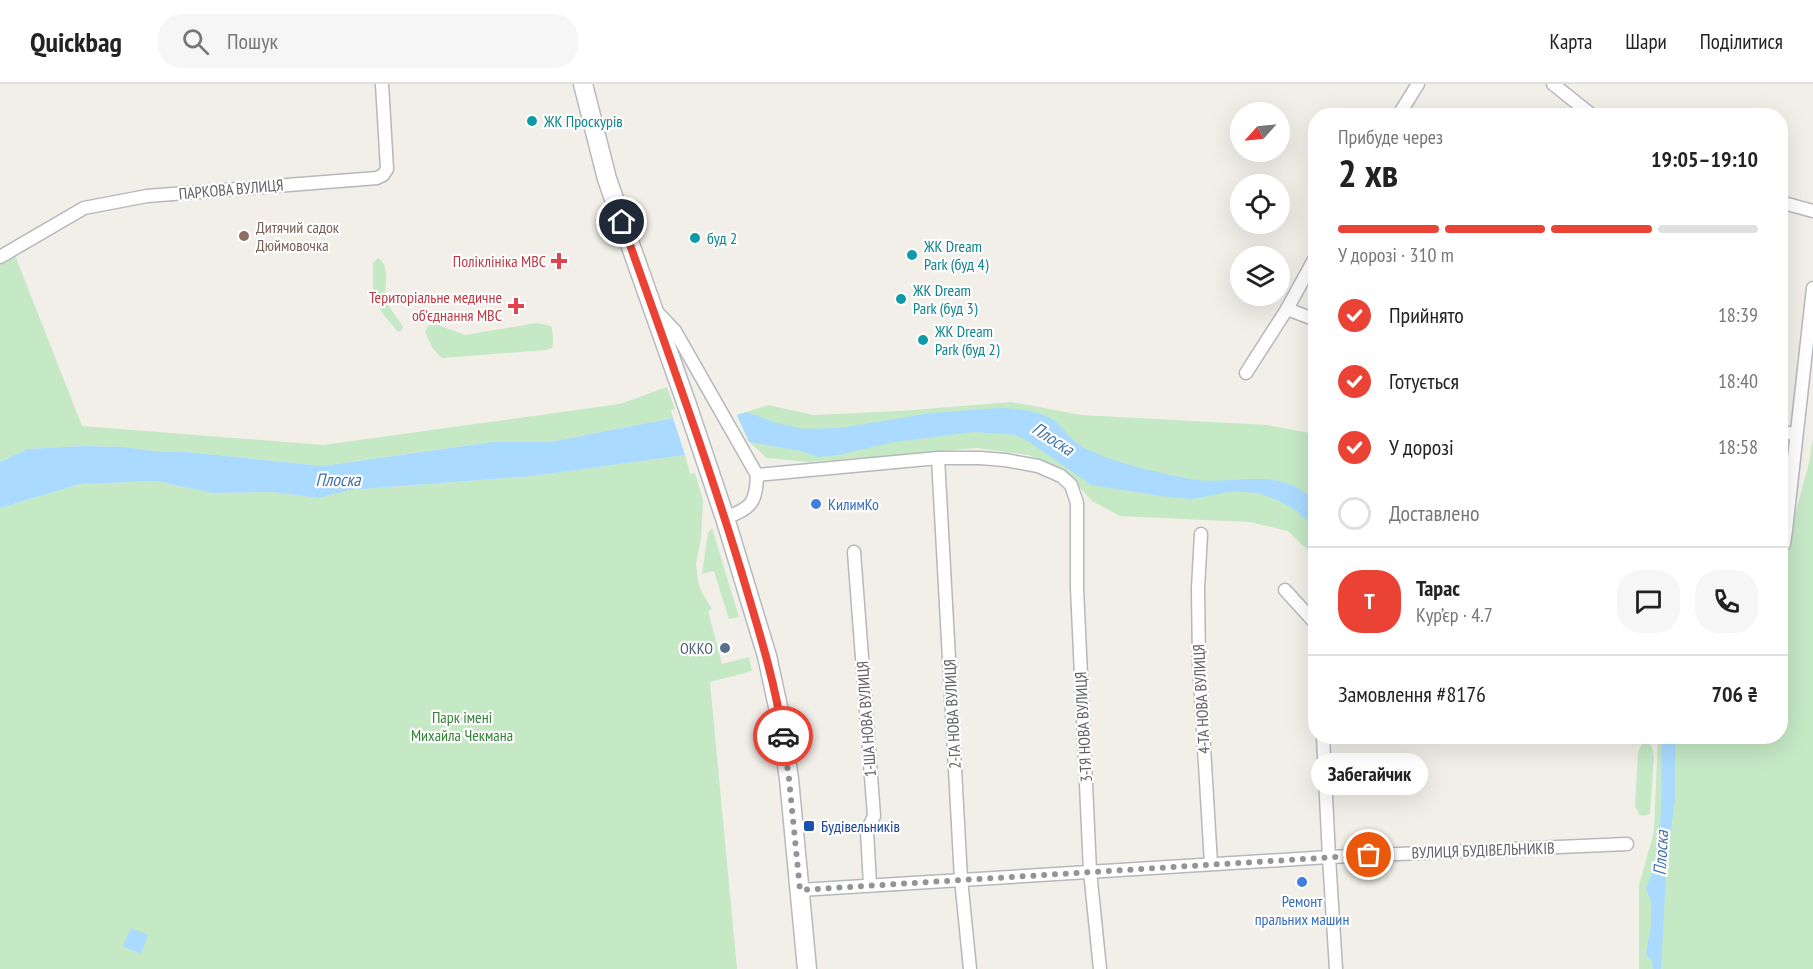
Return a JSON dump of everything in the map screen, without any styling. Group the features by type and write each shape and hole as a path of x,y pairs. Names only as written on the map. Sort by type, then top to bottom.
{"main road":[{"path":"583,84 607,179 725,518 767,656 780,716 789,779 807,969"}],"street":[{"name":"ПАРКОВА ВУЛИЦЯ","path":"0,257 84,208 147,196 376,178 383,175 387,169 387,152 382,84"},
{"path":"1403,108 1418,84"},
{"path":"1553,84 1583,108"},
{"path":"1788,204 1813,211"},
{"path":"1246,373 1287,309 1308,271"},
{"path":"1788,511 1813,288"},
{"path":"652,307 675,331 757,475 757,492 752,504 745,510 725,518"},
{"path":"1287,309 1308,317"},
{"path":"1788,433 1796,434"},
{"path":"757,475 938,458"},
{"name":"3-ТЯ НОВА ВУЛИЦЯ","path":"938,458 1005,460 1038,466 1061,476 1071,485 1077,503 1077,588 1090,872 1100,969"},
{"name":"2-ГА НОВА ВУЛИЦЯ","path":"938,458 961,879 970,969"},
{"name":"4-ТА НОВА ВУЛИЦЯ","path":"1201,534 1198,588 1199,664 1211,864"},
{"name":"1-ША НОВА ВУЛИЦЯ","path":"854,552 873,816 867,831 870,885"},
{"path":"1285,590 1308,615"},
{"path":"1323,744 1336,969"},
{"name":"ВУЛИЦЯ БУДІВЕЛЬНИКІВ","path":"800,890 1329,857 1628,844"}],"green space":[{"path":"15,255 82,426 323,445 620,404 667,387 675,409 671,410 673,418 550,442 492,442 323,466 187,452 84,446 27,449 0,462 0,265"},
{"path":"378,258 386,271 387,302 403,327 398,332 383,314 373,294 373,263"},
{"path":"537,323 551,326 552,348 442,358 433,349 425,332 428,326 435,324 465,335"},
{"path":"1012,402 1081,415 1267,425 1308,433 1308,550 1288,531 1250,522 1120,516 1092,501 1068,474 1029,455 977,448 810,462 767,458 749,442 737,415 768,405 813,415"},
{"path":"1813,438 1813,969 1639,969 1639,886 1654,831 1658,744 1788,744 1788,541 1809,463"},
{"name":"Парк імені Михайла Чекмана","path":"685,455 690,474 695,473 703,500 701,538 696,564 701,591 712,609 708,611 722,664 749,657 752,671 710,682 737,969 0,969 0,508 80,484 156,481 213,493 272,492 319,498 350,490 533,476"},
{"path":"712,528 739,617 729,619 714,571 702,574 708,533"},
{"path":"1642,744 1650,744 1654,757 1650,814 1643,816 1639,814 1635,806 1638,752"}],"water":[{"name":"Плоска","path":"1001,408 1026,410 1039,413 1054,421 1081,446 1104,457 1148,470 1206,481 1256,479 1287,483 1308,496 1308,522 1296,510 1257,493 1234,491 1192,499 1091,485 1016,435 974,432 894,442 838,455 818,457 801,451 749,442 737,415 746,412 776,423 803,429 841,428 931,413"},
{"name":"Плоска","path":"673,418 685,455 533,476 350,490 319,498 272,492 213,493 156,481 80,484 0,508 0,462 27,449 84,446 124,447 323,466 492,442 550,442"},
{"name":"Плоска","path":"1662,744 1675,744 1675,800 1667,857 1661,969 1653,969 1652,960 1646,955 1651,925 1651,901 1646,889 1656,853 1662,794"},
{"path":"131,928 148,935 141,954 123,946"}],"way so far":[{"path":"783,736 800,890 1369,855"}],"place":[{"name":"ЖК Проскурів","path":"532,121"},
{"name":"Дитячий садок Дюймовочка","path":"244,236"},
{"name":"буд 2","path":"695,238"},
{"name":"ЖК Dream Park (буд 4)","path":"912,255"},
{"name":"Поліклініка МВС","path":"559,261"},
{"name":"ЖК Dream Park (буд 3)","path":"901,299"},
{"name":"Територіальне медичне об'єднання МВС","path":"516,306"},
{"name":"ЖК Dream Park (буд 2)","path":"923,340"},
{"name":"КилимКо","path":"816,504"},
{"name":"OKKO","path":"725,648"},
{"name":"Будівельників","path":"809,826"},
{"name":"Забегайчик","path":"1369,855"},
{"name":"Ремонт пральних машин","path":"1302,882"}],"route":[{"path":"622,222 725,518 767,656 783,736"}]}
